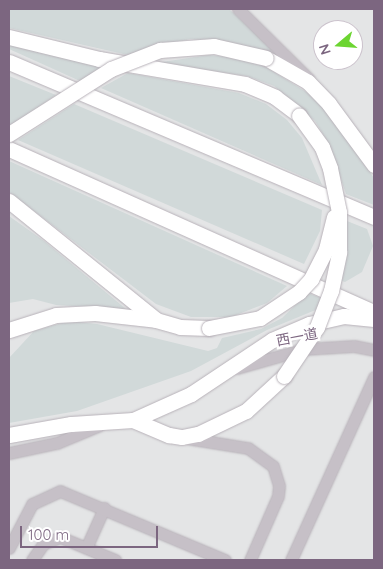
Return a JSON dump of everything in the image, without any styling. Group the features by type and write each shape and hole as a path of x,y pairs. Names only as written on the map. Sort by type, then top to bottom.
{"main road":[{"path":"9,37 100,59 245,84 275,97 299,115 322,147 336,193 339,242 331,291 308,345 284,376 265,395 227,422 182,437 133,420"},
{"path":"9,134 111,69 160,50 214,46 266,58 308,82 330,104 374,165"},
{"path":"9,62 374,217"},
{"path":"9,149 374,312"},
{"path":"9,330 56,315 95,313 156,320 180,327 208,328 260,318 299,292 311,279 326,249 336,193"},
{"path":"9,200 156,320"},
{"path":"9,435 70,424 104,424 133,420 191,394 272,340 309,324 344,316 374,320"}],"street":[{"path":"238,9 293,60 330,104"},
{"name":"西一道","path":"226,371 304,349 354,346 374,350"},
{"path":"291,560 374,379"},
{"path":"9,453 57,443 104,424"},
{"path":"182,437 248,448 273,466 279,486 278,496 250,560"},
{"path":"9,548 25,513 47,495 60,491 225,560"},
{"path":"86,546 104,508"},
{"path":"32,560 43,544 51,538 60,537 86,546 115,560"}],"shaded area":[{"path":"9,9 374,9 374,560 9,560"},
{"path":"9,9 229,9 272,49 270,53 221,41 190,39 128,55 9,28"},
{"path":"9,45 103,67 80,81 9,49"},
{"path":"209,55 238,58 266,67 311,95 327,111 374,178 374,205 346,194 329,144 315,121 274,86 247,76 155,63"},
{"path":"128,73 239,93 266,104 287,120 302,138 322,185 101,88"},
{"path":"9,76 56,95 9,127"},
{"path":"74,104 322,210 320,231 304,264 18,140"},
{"path":"9,161 287,286 267,303 231,317 191,317 156,304 9,192"},
{"path":"9,216 44,241 126,309 56,305 33,299 9,303"},
{"path":"347,221 367,229 373,246 362,272 345,282 342,281"},
{"path":"308,293 321,298 318,309 267,330 191,371 77,411 9,423 9,358 34,331 69,321 97,324 208,351 217,348 222,338 261,329 282,318"}]}
